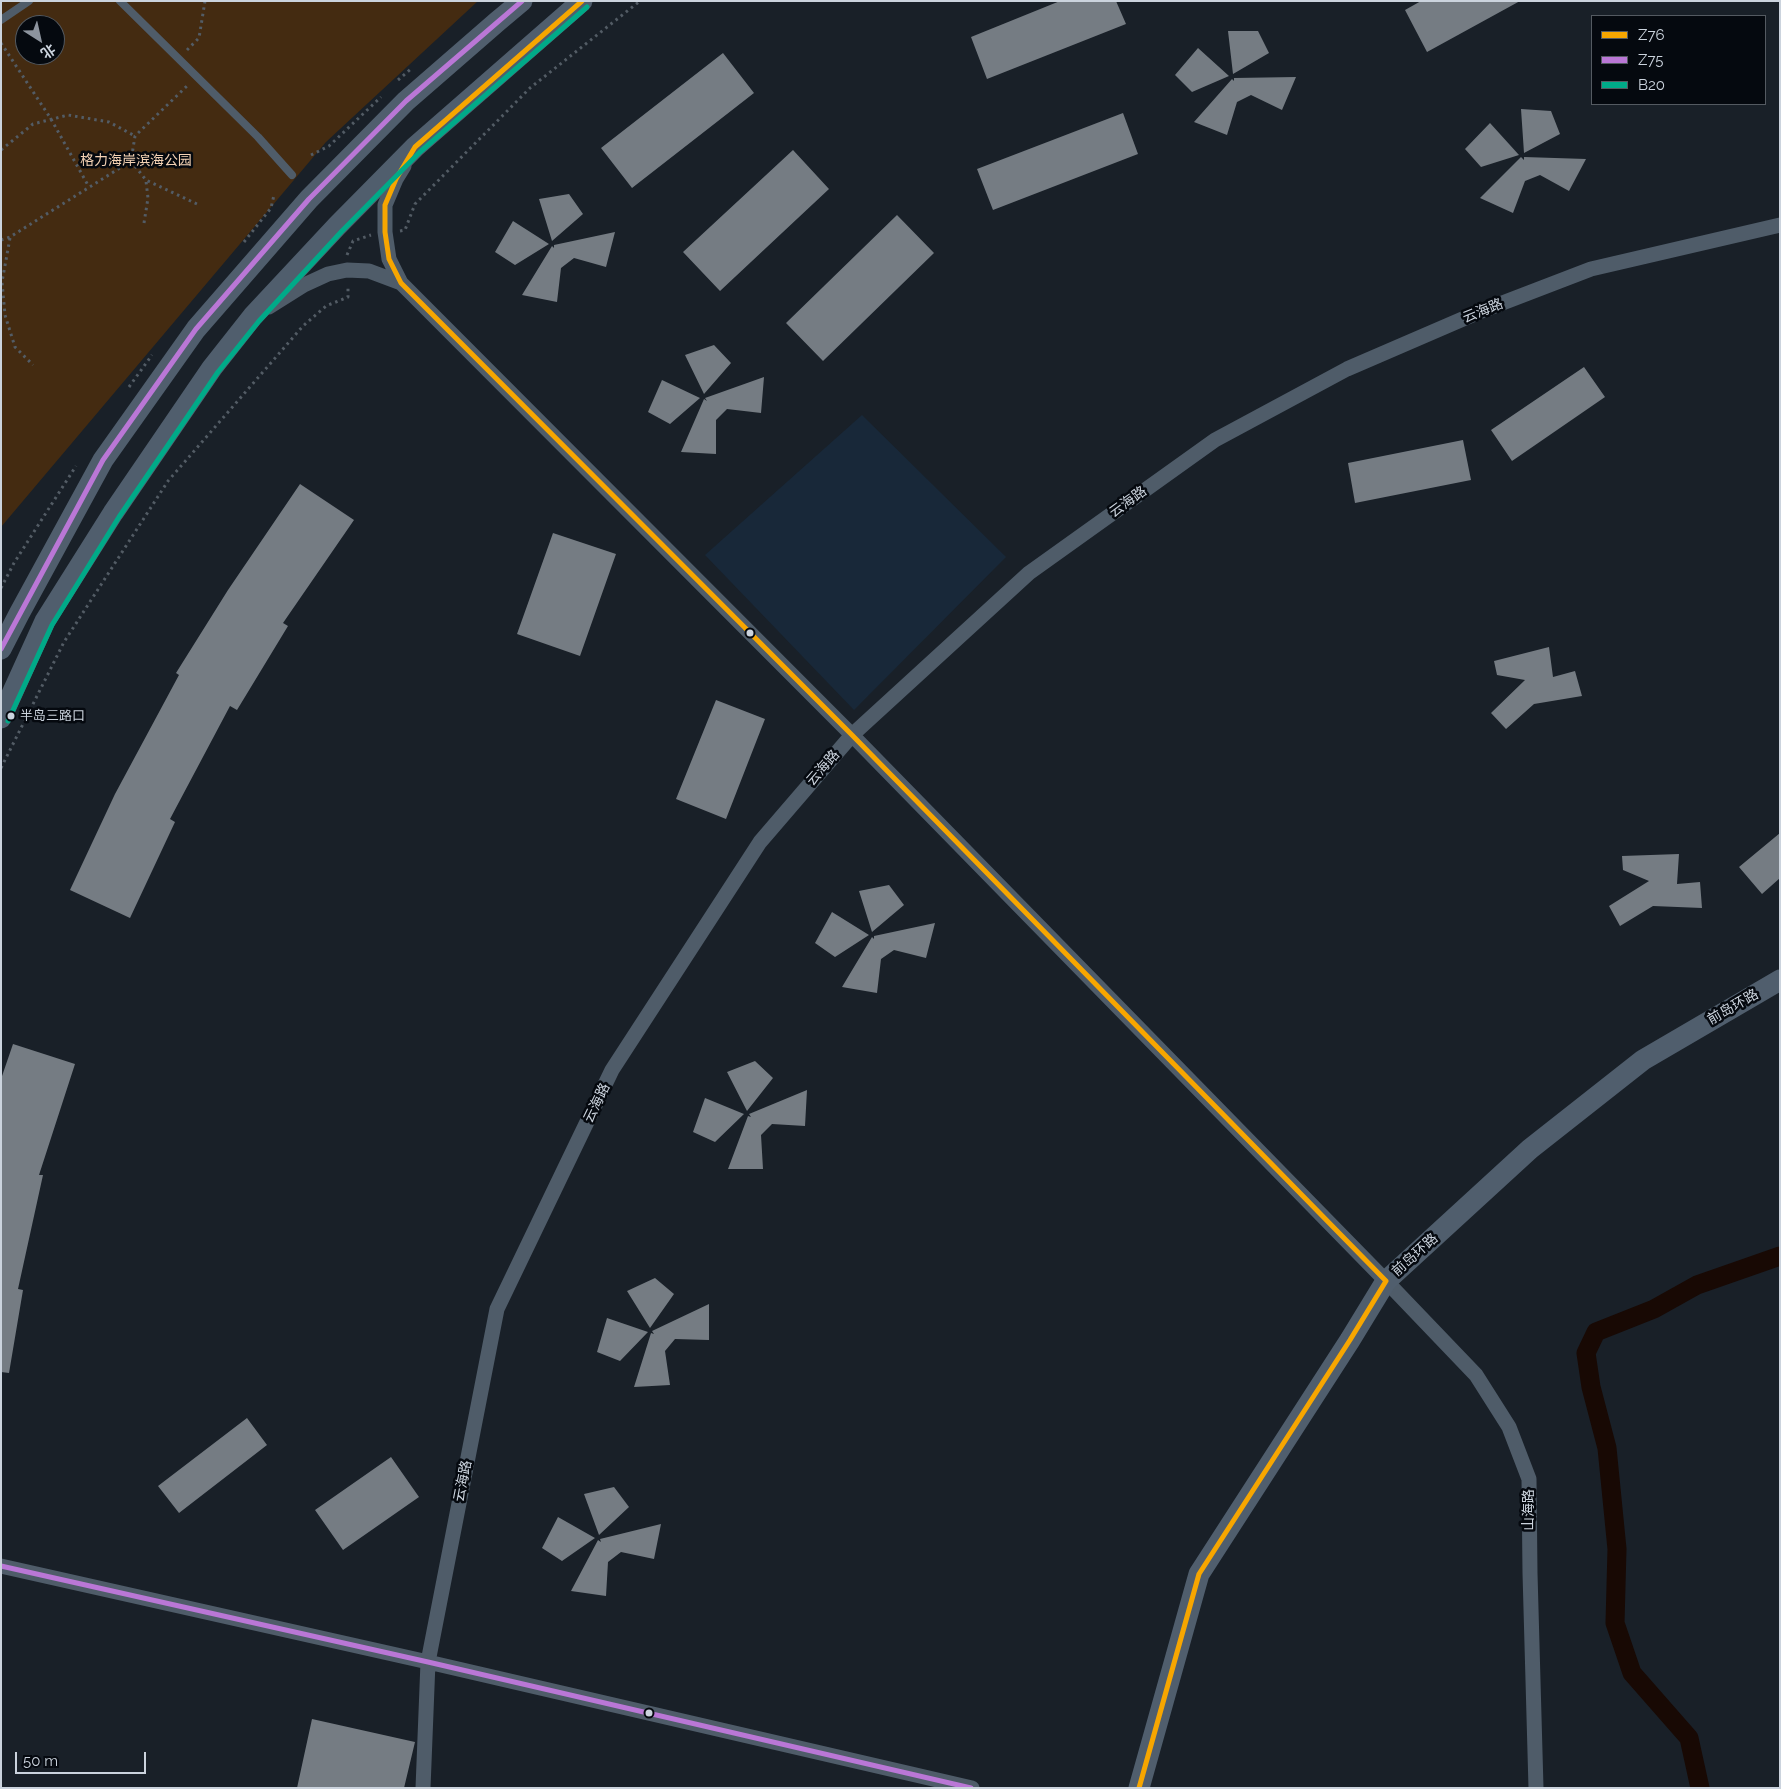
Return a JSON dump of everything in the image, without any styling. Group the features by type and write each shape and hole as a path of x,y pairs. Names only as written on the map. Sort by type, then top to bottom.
{"main road":[{"path":"1,649 103,460 196,329 309,199 406,102 522,1"},
{"path":"1,718 45,621 113,513 206,376 253,316 337,226 415,147 582,1"},
{"name":"前岛环路","path":"1139,1788 1199,1574 1386,1281 1530,1149 1643,1060 1780,980"}],"street":[{"path":"401,284 389,259 385,232 386,205 396,179 415,147"},
{"name":"云海路","path":"423,1788 428,1662 497,1309 612,1070 760,842 852,735 1029,573 1215,440 1348,369 1479,312 1591,269 1780,225"},
{"path":"253,316 304,285 328,274 347,270 369,271 401,284"},
{"name":"山海路","path":"401,284 852,735 1476,1375 1509,1427 1529,1478 1536,1788"},
{"path":"1,1566 428,1662 972,1788"}],"lane":[{"path":"1,20 29,1"},
{"path":"120,1 258,137 292,175"}],"path":[{"path":"179,59 199,38 205,1"},
{"path":"1,768 64,642 168,481 302,326 326,306 348,297 346,258 354,242 366,236 406,230 415,204 530,88 640,1"},
{"path":"1,43 52,119 89,187"},
{"path":"197,77 134,136 131,161 146,180 199,205"},
{"path":"1,150 33,124 68,116 108,122 134,136"},
{"path":"1,240 10,237 131,161"},
{"path":"144,224 148,198 146,180"},
{"path":"10,237 2,282 5,315 15,347 33,365"}],"shaded area":[{"path":"862,415 1006,557 854,710 705,555"}],"green space":[{"name":"格力海岸滨海公园","path":"1,1 478,1 326,142 1,527"}],"building":[{"path":"1060,1 1116,1 1126,24 987,79 971,37"},
{"path":"1421,1 1520,1 1427,52 1405,10"},
{"path":"1228,31 1258,31 1269,53 1233,74"},
{"path":"1198,48 1229,76 1192,92 1175,75"},
{"path":"723,53 754,93 632,188 601,148"},
{"path":"1296,77 1282,110 1251,95 1237,102 1227,135 1194,122 1232,79 1234,81 1234,78"},
{"path":"1521,109 1551,111 1560,134 1524,153"},
{"path":"1123,113 1138,154 993,210 977,169"},
{"path":"1490,123 1519,155 1481,167 1465,149"},
{"path":"793,150 829,189 720,291 683,252"},
{"path":"1521,157 1524,160 1524,157 1586,159 1569,191 1540,175 1525,181 1513,213 1480,198"},
{"path":"569,194 583,214 552,241 539,199"},
{"path":"897,215 934,253 823,361 786,323"},
{"path":"513,221 549,244 515,265 495,252"},
{"path":"615,232 606,267 574,258 561,268 557,302 522,295 552,246 554,248 554,245"},
{"path":"714,345 731,363 704,394 685,355"},
{"path":"1584,367 1605,397 1512,461 1491,430"},
{"path":"764,377 761,413 727,409 716,420 716,454 681,452 704,399 707,401 705,398"},
{"path":"662,380 700,398 670,424 648,412"},
{"path":"1463,440 1471,480 1355,503 1348,463"},
{"path":"300,484 354,520 283,623 288,626 237,710 230,706 170,819 175,822 130,918 70,890 115,794 179,675 176,673 228,590"},
{"path":"553,533 616,554 580,656 517,634"},
{"path":"1549,647 1553,677 1575,671 1582,696 1534,704 1506,729 1491,713 1525,680 1497,675 1494,661"},
{"path":"716,700 765,719 726,819 676,799"},
{"path":"1780,833 1780,878 1762,894 1739,867"},
{"path":"1679,854 1677,884 1700,882 1702,908 1653,906 1620,926 1609,906 1649,881 1623,870 1622,856"},
{"path":"889,885 904,905 872,932 859,891"},
{"path":"832,912 869,935 835,957 815,943"},
{"path":"935,923 926,958 894,950 881,959 877,993 842,987 872,937 874,939 874,936"},
{"path":"13,1044 75,1064 39,1175 43,1175 18,1289 23,1290 9,1373 1,1372 1,1079"},
{"path":"755,1061 773,1078 747,1111 727,1072"},
{"path":"807,1090 805,1126 772,1124 761,1135 763,1169 728,1169 748,1116 751,1117 749,1114"},
{"path":"705,1098 744,1114 715,1142 693,1132"},
{"path":"655,1278 674,1294 650,1328 627,1291"},
{"path":"709,1304 709,1340 675,1339 665,1351 670,1385 634,1387 651,1333 654,1334 652,1331"},
{"path":"607,1318 648,1332 620,1361 597,1352"},
{"path":"247,1418 267,1445 179,1513 158,1486"},
{"path":"391,1457 419,1497 343,1550 315,1510"},
{"path":"614,1487 629,1507 599,1535 584,1494"},
{"path":"558,1517 595,1538 562,1561 542,1548"},
{"path":"661,1524 654,1559 621,1552 608,1562 606,1596 571,1591 598,1540 601,1542 600,1539"},
{"path":"312,1719 415,1742 404,1788 297,1788"}],"waterway":[{"path":"1700,1788 1689,1738 1632,1673 1615,1623 1617,1549 1607,1448 1591,1387 1586,1353 1596,1332 1654,1309 1697,1285 1780,1256"}],"transit line":[{"name":"Z75","path":"1,649 103,460 196,329 309,199 406,101 522,1"},
{"name":"Z76","path":"582,1 415,147 396,179 385,205 385,232 389,259 401,283 852,735 1386,1281 1199,1574 1139,1788"},
{"name":"B20","path":"8,721 52,625 119,517 218,372 259,321 342,231 420,152 587,7"},
{"name":"Z75","path":"1,1566 428,1662 971,1788"}],"place":[{"name":"半岛三路口","path":"11,716"}]}
